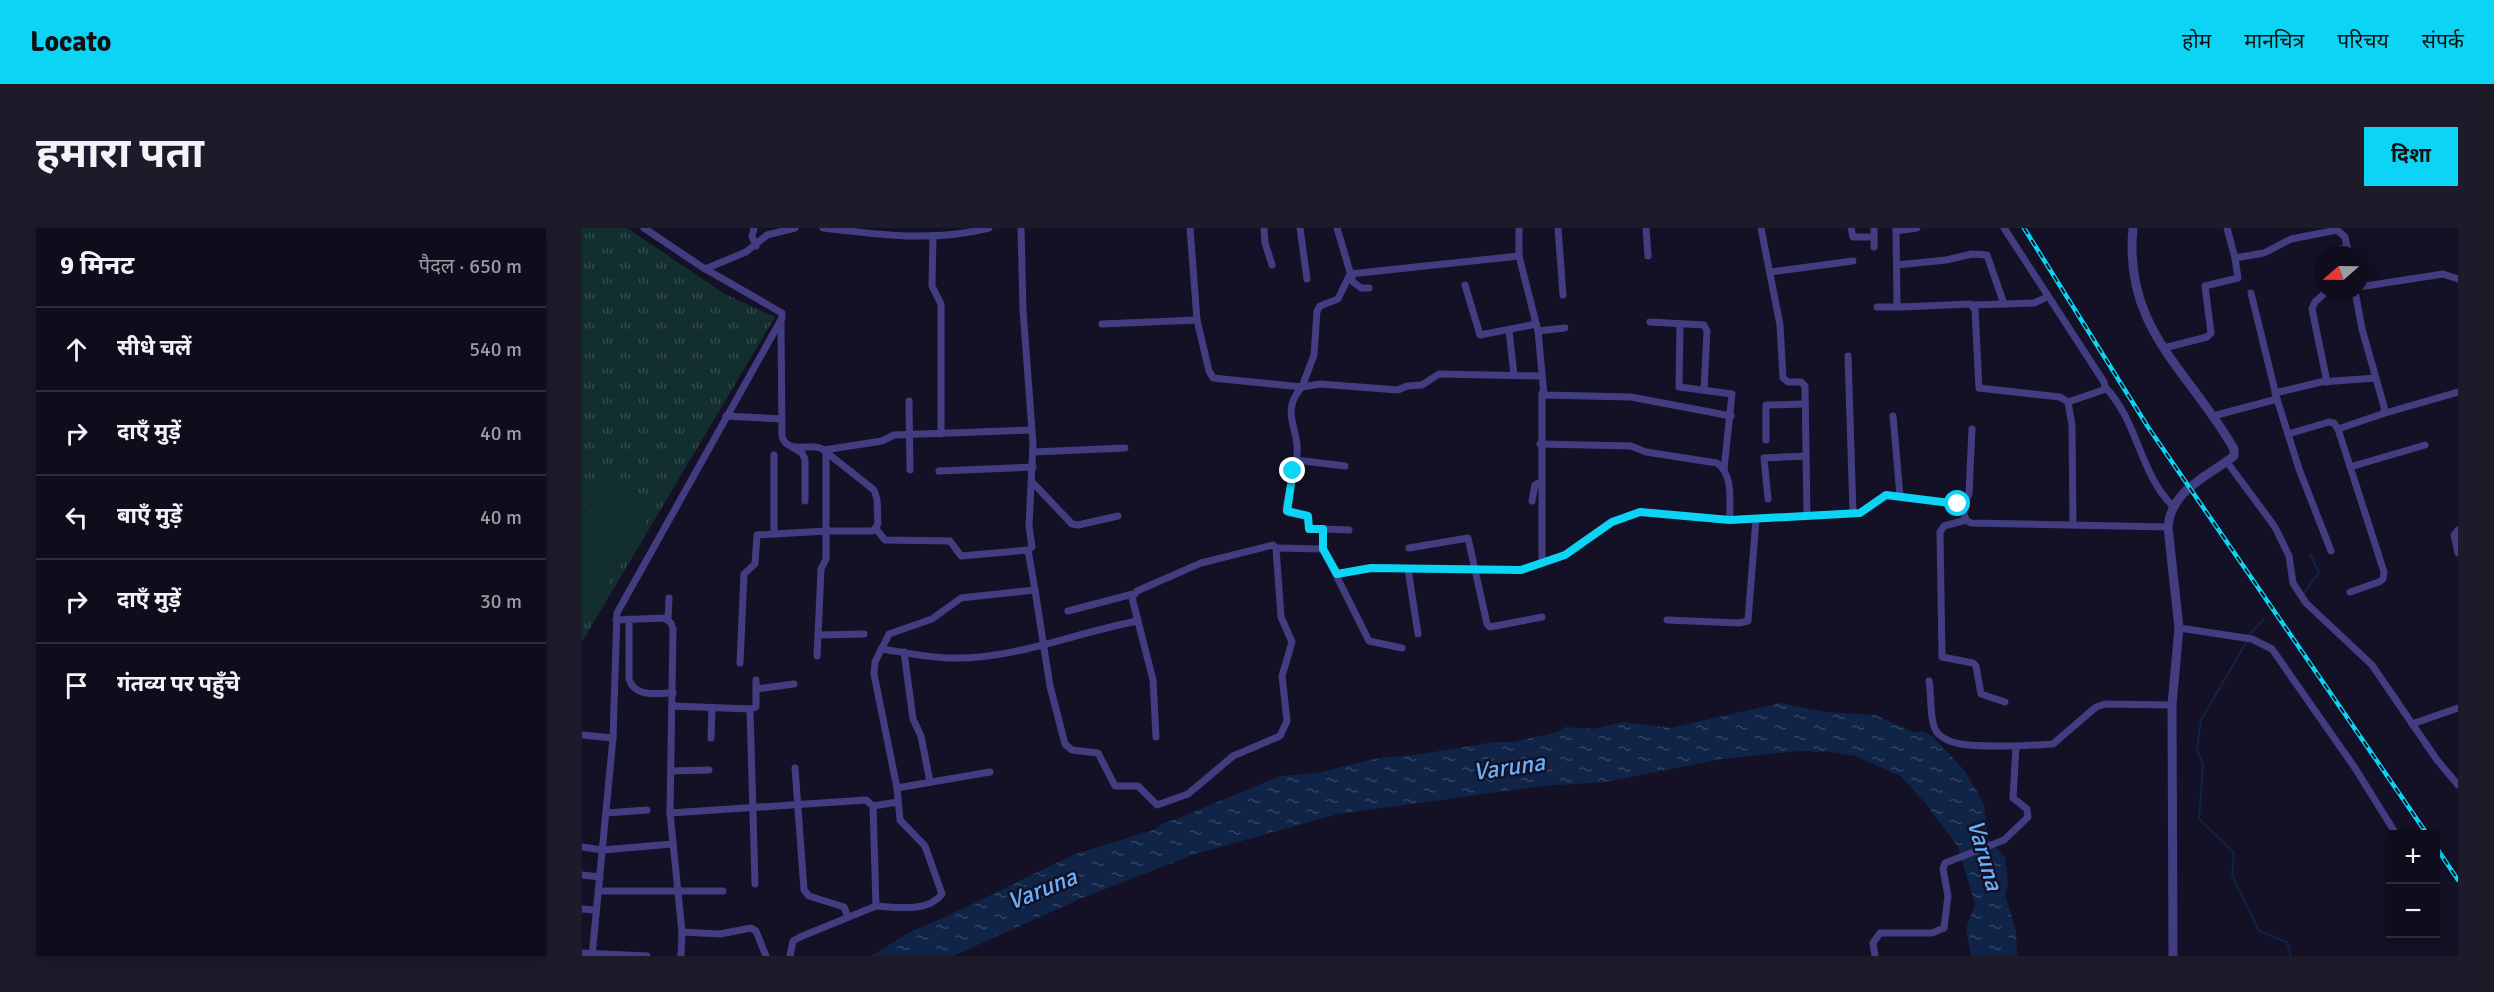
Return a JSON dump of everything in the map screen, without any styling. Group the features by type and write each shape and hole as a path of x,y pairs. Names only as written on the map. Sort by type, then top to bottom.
{"street":[{"path":"644,228 705,269 782,313 783,441 802,453 805,459 805,501"},
{"path":"754,228 752,236 756,246"},
{"path":"705,269 756,246 767,235 795,228"},
{"path":"823,228 882,236 933,236 970,233 990,228"},
{"path":"740,663 744,574 755,564 757,535 876,530 885,540 950,541 961,556 1028,550 1032,547 1029,526 1033,452 1023,310 1021,228"},
{"path":"1190,228 1197,320 1209,372 1213,378 1302,387 1320,384 1398,390 1422,385 1439,374 1541,376"},
{"path":"1264,228 1265,243 1272,265"},
{"path":"1300,228 1306,279"},
{"path":"1337,228 1350,274 1356,286 1370,288"},
{"path":"1519,228 1519,256 1537,327 1541,376 1542,563"},
{"path":"1558,228 1563,295"},
{"path":"1646,228 1648,256"},
{"path":"1761,228 1780,325 1783,378 1788,382 1803,383 1807,516"},
{"path":"1851,228 1852,237 1874,237"},
{"path":"1874,228 1874,247"},
{"path":"1900,307 1896,302 1896,230 1917,228"},
{"path":"2004,228 2105,387 2122,408 2158,491 2172,505"},
{"path":"2133,228 2130,253 2135,290 2147,322 2234,449 2234,456 2184,492 2172,505 2169,527 2179,628 2172,705 2173,956"},
{"path":"2164,348 2207,337 2211,333 2205,285 2238,278 2227,228"},
{"path":"2235,258 2264,253 2291,239 2337,230 2345,237 2347,246"},
{"path":"933,236 932,286 940,298 941,315 941,434"},
{"path":"1897,265 1941,261 1972,254 1987,255 2004,304"},
{"path":"1350,274 1519,256"},
{"path":"1770,272 1853,261"},
{"path":"1349,530 1309,529 1308,516 1287,511 1297,447 1292,427 1292,410 1294,399 1302,387 1314,355 1317,311 1320,306 1338,299 1350,274"},
{"path":"2368,286 2443,274 2458,279"},
{"path":"1465,285 1480,335 1537,327 1565,328"},
{"path":"2251,293 2276,396 2331,551"},
{"path":"1877,307 2034,303 2047,297"},
{"path":"2317,300 2312,309 2327,382"},
{"path":"2357,300 2362,329 2385,411 2382,414"},
{"path":"1973,305 1979,388 2060,397 2068,402 2072,425 2073,525"},
{"path":"1102,324 1197,320"},
{"path":"592,955 613,738 616,620 622,601 781,322"},
{"path":"1650,322 1702,325 1706,328 1704,390"},
{"path":"1680,325 1679,387 1731,393 1731,416 1724,470"},
{"path":"1509,330 1514,375"},
{"path":"1848,356 1853,513"},
{"path":"2213,416 2327,382 2376,378"},
{"path":"2068,402 2105,387"},
{"path":"2338,429 2458,392"},
{"path":"1542,393 1546,396 1632,397 1731,416"},
{"path":"909,401 910,470"},
{"path":"1766,440 1766,405 1805,404"},
{"path":"726,416 782,419"},
{"path":"1893,416 1900,496"},
{"path":"2288,434 2329,422 2334,423 2338,429 2384,572 2383,579 2379,582 2350,592"},
{"path":"1972,429 1969,494 1962,507 1966,520 1971,523 2169,527"},
{"path":"792,447 825,451 882,441 894,435 1031,430"},
{"path":"1540,444 1631,446 1646,452 1717,463 1729,480 1730,520"},
{"path":"2350,467 2425,445"},
{"path":"1033,452 1125,448"},
{"path":"825,451 877,495 879,524 876,530"},
{"path":"817,656 821,569 826,559 825,451"},
{"path":"774,454 774,534"},
{"path":"1768,500 1764,459 1806,456"},
{"path":"1296,460 1344,466"},
{"path":"2226,462 2275,527 2289,556 2293,583 2306,603 2372,665 2412,724 2458,785"},
{"path":"939,471 1033,467"},
{"path":"1532,501 1535,485 1541,482"},
{"path":"1033,483 1072,524 1078,525 1118,516"},
{"path":"1337,574 1371,568 1521,570 1565,555 1612,522 1640,512 1730,520 1853,513 1866,511 1880,496 1900,496 1954,503 1962,507"},
{"path":"1667,620 1738,623 1749,621 1756,519"},
{"path":"1966,520 1944,526 1940,532 1941,652 1946,660 1973,663 1976,666 1981,694 2005,702"},
{"path":"1323,529 1323,549 1369,641 1402,648"},
{"path":"2458,530 2454,535 2458,553"},
{"path":"1408,548 1467,538 1471,542 1475,570 1490,627 1542,617"},
{"path":"1068,611 1133,594 1201,563 1270,544 1276,548 1323,549"},
{"path":"1028,550 1050,686 1067,747 1098,753 1115,786 1138,786 1156,805 1188,795 1229,759 1276,739 1286,726 1282,676 1292,642 1281,616 1276,548"},
{"path":"1408,569 1418,634"},
{"path":"790,956 793,941 848,917 876,906 919,907 939,899 942,894 925,846 902,825 897,788 874,674 875,662 889,634 932,619 961,598 1035,590"},
{"path":"1133,594 1153,680 1156,737"},
{"path":"669,598 668,620 673,629 670,813 679,892 681,956"},
{"path":"629,619 629,679 632,688 639,693 673,693"},
{"path":"616,620 668,620"},
{"path":"881,649 952,658 1043,645 1138,621"},
{"path":"2179,628 2252,639 2272,649 2355,768 2394,830"},
{"path":"818,635 864,634"},
{"path":"904,652 913,719 921,736 930,782"},
{"path":"673,706 750,709 756,707 758,689 756,680"},
{"path":"1929,681 1935,729 1944,739 1953,744 2016,746 2053,744 2091,710 2105,704 2172,705"},
{"path":"758,689 794,684"},
{"path":"711,738 712,708"},
{"path":"2412,724 2458,708"},
{"path":"750,709 755,884"},
{"path":"582,735 613,738"},
{"path":"1875,956 1873,943 1875,936 1880,933 1932,933 1944,928 1948,897 1943,869 1945,863 1998,843 2008,837 2029,813 2013,798 2016,746"},
{"path":"795,768 804,890 809,896 844,907 848,917"},
{"path":"671,771 710,770"},
{"path":"897,788 990,772"},
{"path":"670,813 798,807 866,800 873,806 876,906"},
{"path":"873,806 898,802"},
{"path":"606,813 647,810"},
{"path":"582,847 602,850 673,844"},
{"path":"582,875 600,877"},
{"path":"598,891 723,891"},
{"path":"582,909 596,910"},
{"path":"682,932 720,934 752,928 766,956"},
{"path":"582,953 647,956"}],"green space":[{"path":"582,228 627,228 725,294 775,317 582,642"},
{"path":"603,476 654,509 582,623 582,510"}],"water":[{"name":"Varuna","path":"1780,703 1826,712 1875,715 1916,733 1923,731 1933,737 1965,771 1984,804 1988,839 2005,857 2008,885 2005,894 2016,931 2017,956 1971,956 1966,929 1975,904 1958,847 1925,803 1901,776 1855,756 1799,751 1722,759 1605,782 1542,786 1338,814 1195,854 1082,898 953,956 871,956 912,931 1075,854 1156,829 1163,823 1280,776 1317,773 1378,758 1415,755 1494,742 1513,742 1557,732 1565,727 1593,729 1624,722 1671,728"}],"waterway":[{"path":"2303,594 2319,573 2310,554"},
{"path":"2249,635 2264,619"},
{"path":"2247,641 2201,720 2197,749 2203,765 2199,819 2234,853 2232,875 2259,931 2287,942 2291,956"}],"railway":[{"path":"2024,228 2148,427 2424,830"},
{"path":"2440,853 2458,880"}],"route":[{"path":"1293,471 1287,511 1308,516 1309,529 1323,529 1323,549 1337,574 1371,568 1521,570 1557,559 1612,522 1640,512 1730,520 1860,513 1870,508 1880,496 1886,495 1958,504"}]}
